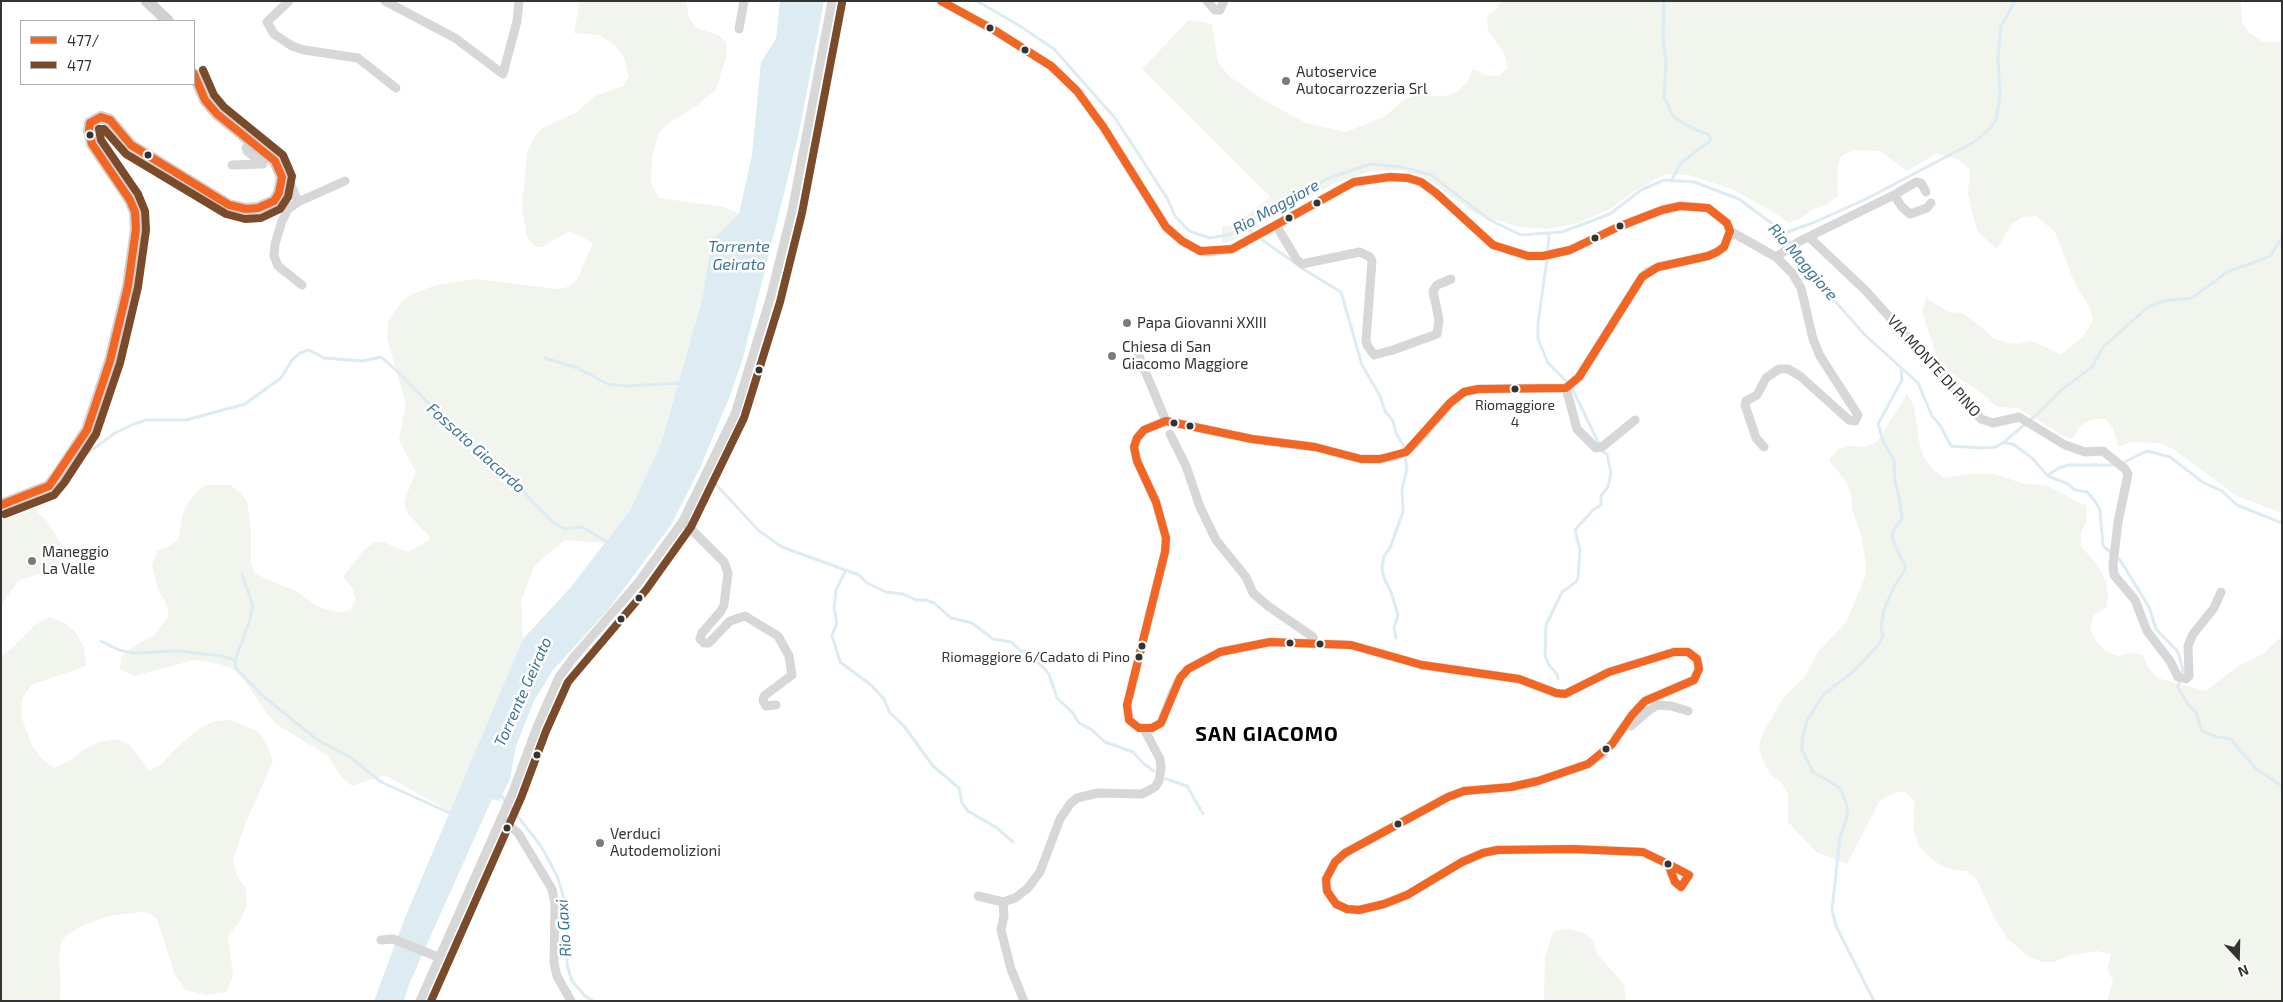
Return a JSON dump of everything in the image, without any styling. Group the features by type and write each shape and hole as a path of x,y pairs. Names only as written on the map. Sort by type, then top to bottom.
{"street":[{"path":"148,1 167,20"},
{"path":"289,1 267,22 274,34 292,46 304,50 358,58 396,88"},
{"path":"385,1 455,38 503,74 517,21 519,1"},
{"path":"739,28 744,1"},
{"path":"420,1001 512,794 544,710 559,677 582,647 638,584 683,521 735,414 770,299 801,169 832,1"},
{"path":"941,1 994,30 1051,66 1077,91 1104,128 1166,227 1190,246 1209,252 1232,249 1354,182 1390,177 1408,178 1421,182 1494,244 1528,256 1570,250 1618,227 1662,210 1680,206 1708,208 1721,217 1730,231 1778,255 1792,273 1801,288 1813,339 1820,356 1856,410 1858,417 1853,421 1849,420 1800,376 1783,368 1766,378 1757,394 1746,401 1745,405 1756,438 1764,448"},
{"path":"1207,1 1215,10 1220,10 1224,1"},
{"path":"195,76 205,100 217,114 250,140 286,173 298,202"},
{"path":"1,505 18,500 49,486 87,430 110,361 129,281 136,229 135,212 130,200 92,144 89,131 90,123 101,117 110,120 132,145 229,206 258,208 274,201 281,188 282,177 278,166"},
{"path":"232,165 245,163 260,166 263,164 247,151 250,140"},
{"path":"302,286 278,266 274,256 274,244 282,221 288,209 298,202 345,181"},
{"path":"1778,255 1800,241 1894,195 1916,182 1921,183 1926,192"},
{"path":"1894,195 1902,207 1910,214 1927,208 1931,203"},
{"path":"1276,224 1302,264 1360,252 1370,258 1372,261 1366,340 1374,355 1436,334 1439,320 1433,291 1437,285 1451,279"},
{"path":"1668,864 1643,852 1504,849 1483,853 1407,895 1363,910 1352,910 1342,907 1332,900 1327,891 1326,879 1331,868 1340,857 1352,849 1448,797 1464,791 1512,787 1538,781 1588,764 1607,749 1645,701 1694,680 1699,669 1697,659 1694,654 1681,651 1674,652 1609,672 1565,694 1556,693 1518,679 1422,665 1351,645 1314,642 1270,642 1220,652 1188,670 1180,678 1172,694 1162,723 1152,728 1144,729 1132,723 1127,705 1165,552 1166,538 1156,502 1137,462 1134,447 1136,440 1144,430 1166,421 1252,439 1315,447 1362,459 1389,458 1406,452 1450,403 1464,392 1478,389 1566,388 1579,377 1642,277 1649,271 1667,264 1708,256 1717,252 1724,247 1730,231"},
{"name":"VIA MONTE DI PINO","path":"1810,237 1866,291 1980,419 1993,423 2014,416 2021,418 2065,445 2086,452 2103,451 2125,469 2128,474 2122,497 2113,565 2116,580 2135,600 2147,631 2182,678 2190,671 2187,652 2192,634 2208,617 2221,592"},
{"path":"1138,354 1166,421"},
{"path":"1566,388 1577,429 1596,448 1602,447 1636,420"},
{"path":"1170,434 1186,466 1206,522 1222,548 1246,577 1253,593 1268,606 1313,637 1314,642"},
{"path":"1406,452 1411,461"},
{"path":"683,521 724,562 728,572 724,605 702,633 700,639 706,644 712,642 730,622 745,616 778,636 789,656 792,675 764,696 763,700 766,706 776,705"},
{"path":"1624,726 1631,726 1655,712 1658,705 1671,706 1688,711"},
{"path":"978,896 1003,902 1015,898 1033,882 1040,872 1060,818 1070,804 1085,795 1110,792 1142,794 1155,787 1159,781 1162,768 1160,759 1144,729"},
{"path":"502,815 518,833 552,889 556,904 554,963 557,976 571,1001"},
{"path":"1003,902 1003,936 1011,969 1024,1001"},
{"path":"381,940 393,938 438,957"}],"shaded area":[{"path":"580,1 686,1 689,18 696,28 718,35 726,42 727,54 716,89 698,105 666,125 658,135 652,158 651,183 659,198 725,207 739,214 712,240 702,300 661,444 630,510 604,543 565,540 534,566 521,601 523,639 451,812 385,775 352,786 342,778 327,755 276,724 244,680 234,670 220,664 194,660 134,676 120,669 121,657 131,648 154,635 169,616 166,603 158,590 152,565 157,551 168,547 178,539 183,513 196,492 206,485 230,485 240,492 247,502 251,528 251,564 255,574 296,591 317,606 328,610 339,612 350,610 356,600 352,587 343,577 363,551 373,543 383,542 408,552 428,541 430,537 407,513 404,501 416,472 399,440 406,405 387,338 388,321 402,301 413,294 436,285 476,279 556,289 568,287 577,280 593,243 570,231 542,247 535,247 527,237 522,207 527,153 535,136 543,128 577,112 595,96 623,86 629,76 624,57 615,45 599,35 574,33"},
{"path":"1501,1 2241,1 2242,22 2249,33 2263,42 2282,42 2282,513 2237,496 2173,449 2160,443 2132,442 2118,447 2113,428 2106,419 2093,419 2080,426 2073,438 2067,438 2018,408 1998,407 1973,387 1940,366 1922,312 1926,298 1948,312 1962,313 1983,328 1992,338 2018,344 2032,341 2060,355 2083,337 2093,321 2090,308 2075,284 2055,232 2036,216 2022,217 2011,225 1997,249 1978,232 1968,193 1970,170 1959,160 1937,153 1907,171 1880,151 1853,150 1841,156 1837,169 1838,196 1826,205 1813,209 1802,218 1789,223 1732,189 1689,175 1666,174 1634,191 1612,208 1578,223 1548,229 1519,227 1475,214 1426,178 1401,170 1369,172 1335,183 1236,239 1222,244 1222,226 1233,226 1270,197 1142,69 1189,20 1212,24 1218,62 1229,76 1267,102 1306,123 1346,132 1384,117 1405,99 1418,95 1444,96 1457,92 1467,82 1473,69 1486,75 1499,76 1508,67 1504,53 1488,31 1487,17 1497,8"},
{"path":"1907,394 1914,406 1920,447 1925,459 1933,470 1944,478 1969,474 1995,474 2021,483 2048,486 2086,506 2087,520 2081,532 2081,546 2098,566 2106,581 2108,595 2106,608 2094,615 2090,629 2096,641 2105,650 2117,656 2130,653 2143,655 2148,667 2157,678 2206,691 2238,666 2263,654 2282,636 2282,1001 2107,1001 2113,981 2107,969 2111,954 2097,951 2072,955 2053,962 2043,962 2029,957 2007,938 1994,917 1977,880 1967,871 1953,870 1940,865 1919,846 1913,829 1915,801 1904,791 1891,794 1879,802 1847,864 1816,852 1788,822 1788,794 1781,782 1770,774 1763,761 1759,747 1762,734 1784,697 1804,678 1818,652 1847,621 1865,577 1866,564 1861,535 1852,509 1851,495 1846,482 1829,460 1838,449 1851,446 1864,447 1877,442"},
{"name":"Maneggio La Valle","path":"35,510 46,520 68,554 58,567 18,581 1,605 1,520"},
{"path":"50,617 65,623 76,633 84,648 86,666 31,685 22,699 21,716 32,746 42,759 54,768 99,742 116,739 130,745 149,771 163,763 174,750 200,728 215,721 231,720 259,732 267,746 273,761 244,827 233,860 237,876 246,888 247,906 240,921 228,936 233,976 226,992 207,995 186,990 175,975 157,919 149,913 140,912 109,916 81,926 66,936 61,943 59,961 61,988 59,1001 1,1001 1,656 35,625"},
{"path":"1568,929 1582,932 1593,940 1597,954 1624,984 1626,1001 1544,1001 1545,957 1549,944 1554,931"}],"water":[{"name":"Torrente Geirato","path":"780,1 824,1 799,132 743,358 731,393 700,468 671,525 608,610 553,670 534,701 516,746 510,779 499,801 492,799 410,982 404,1001 374,1001 404,920 523,639 571,587 630,510 661,444 702,300 712,240 739,214 752,155 761,62 776,39"}],"waterway":[{"name":"Rio Maggiore","path":"977,1 1020,26 1054,49 1115,118 1167,198 1175,216 1189,231 1210,238 1228,235 1287,204 1327,179 1370,164 1402,167 1431,175 1490,220 1521,235 1562,232 1610,214 1641,190 1664,180 1694,182 1739,199 1778,228 1816,273 1834,300 1865,335 1918,383 1932,416 1940,425 1951,446 1983,448 1996,447 2004,442 2036,415 2060,391 2092,367 2103,347 2148,307 2164,301 2192,298 2227,272 2271,255 2282,237"},
{"path":"1664,1 1663,40 1666,62 1664,97 1673,116 1686,125 1709,135 1711,140 1681,163 1671,181"},
{"path":"1782,234 1815,222 1868,198 1976,141 1990,128 1996,120 2000,95 1998,58 2001,26 2015,1"},
{"path":"1244,227 1295,263"},
{"path":"1549,233 1538,323 1538,339 1548,363 1568,383"},
{"path":"1300,267 1341,292 1362,365 1380,396 1385,411 1393,421 1396,433 1404,447"},
{"name":"Fossato Giacardo","path":"88,453 115,433 146,420 186,420 245,404 281,378 292,360 300,353 309,350 324,358 363,361 381,357 456,431 507,473 554,523 564,529 582,527 607,542"},
{"path":"545,358 577,368 608,384 626,386 682,383"},
{"path":"1874,1001 1836,926 1832,910 1840,837 1847,817 1847,805 1840,788 1813,772 1802,750 1802,739 1807,721 1823,695 1855,670 1879,644 1883,636 1881,628 1884,609 1894,587 1905,570 1905,565 1892,537 1894,529 1902,519 1895,482 1894,460 1883,441 1878,424 1902,380 1901,368"},
{"path":"1558,679 1557,674 1549,665 1545,656 1546,625 1562,592 1576,582 1578,578 1580,550 1575,530 1593,510 1601,505 1601,496 1608,487 1611,473 1607,454 1603,452 1571,386"},
{"path":"2005,443 2013,444 2032,458 2048,476 2068,484 2075,490 2087,492 2095,501 2100,510 2103,546 2120,560 2149,607 2156,629 2178,652 2183,670 2178,687 2188,704 2197,714 2201,730 2217,737 2231,739 2255,768 2282,786"},
{"path":"2048,475 2068,465 2118,465 2147,451 2170,457 2204,483 2222,491 2237,505 2282,523"},
{"path":"1396,638 1394,628 1398,615 1382,568 1384,556 1390,548 1403,512 1402,489 1407,469 1405,456"},
{"path":"711,479 759,531 782,547 859,575 867,583 886,592 903,594 916,600 926,600 934,603 951,618 972,623 993,639 1011,642 1021,651 1030,653 1049,674 1057,698 1072,712 1079,723 1092,730 1105,742 1133,752 1144,764 1154,771"},
{"path":"846,570 836,590 834,608 837,623 832,635 840,662 871,685 884,699 890,713 904,726 933,766 959,788 962,803 968,811 997,828 1013,842"},
{"path":"242,574 253,606 249,623 235,660 236,668 263,696 316,739 350,757 381,782 454,815"},
{"path":"101,641 119,650 133,653 177,651 223,656 234,660"},
{"path":"1166,779 1187,786 1203,814"},
{"name":"Rio Gaxi","path":"500,794 541,846 557,876 566,904 567,965 572,981 585,996 593,1001"}],"transit line":[{"name":"477/","path":"941,1 994,30 1051,66 1077,91 1104,128 1166,227 1182,241 1200,251 1232,249 1354,182 1390,177 1408,178 1421,182 1436,193 1493,245 1528,256 1543,256 1570,250 1618,227 1662,210 1680,206 1708,208 1727,223 1730,231 1724,247 1717,252 1708,256 1658,267 1642,277 1579,377 1566,388 1478,389 1464,392 1450,403 1406,452 1380,459 1361,459 1315,447 1252,439 1166,421 1144,430 1137,438 1134,447 1137,461 1156,502 1166,538 1165,552 1127,705 1129,720 1139,728 1152,728 1161,723 1180,678 1188,669 1220,652 1270,642 1351,645 1422,665 1519,679 1556,693 1565,694 1609,672 1674,652 1688,652 1697,659 1699,669 1694,680 1645,701 1632,715 1612,744 1588,764 1538,781 1511,787 1464,791 1448,797 1345,853 1335,862 1326,879 1327,891 1336,904 1347,909 1359,910 1384,904 1407,895 1462,862 1483,853 1497,850 1572,849 1643,852 1668,864"},
{"name":"477","path":"431,1001 521,798 546,731 568,682 646,590 691,527 744,418 780,302 802,213 842,3"},
{"name":"477","path":"5,514 54,495 64,483 96,434 120,363 138,287 146,230 145,211 138,194 101,140 99,129 104,129 126,154 226,214 245,219 261,218 280,209 288,197 292,176 283,155 224,107 214,95 203,70"},
{"name":"477/","path":"1,505 49,486 87,430 110,361 128,286 136,229 135,212 130,200 92,144 89,131 90,123 101,117 110,120 131,145 229,205 246,209 258,208 274,201 279,193 282,177 275,161 217,114 205,100 195,76"},
{"name":"477/","path":"1668,864 1689,875 1681,887 1675,882 1668,864"}],"place":[{"name":"Autoservice Autocarrozzeria Srl","path":"1286,81"},
{"name":"Papa Giovanni XXIII","path":"1127,323"},
{"name":"Chiesa di San Giacomo Maggiore","path":"1112,356"},
{"name":"Riomaggiore 4","path":"1515,389"},
{"name":"Maneggio La Valle","path":"32,561"},
{"name":"Riomaggiore 6/Cadato di Pino","path":"1139,657"},
{"name":"Verduci Autodemolizioni","path":"600,843"}],"district":[{"name":"SAN GIACOMO","path":"1267,734"}]}
